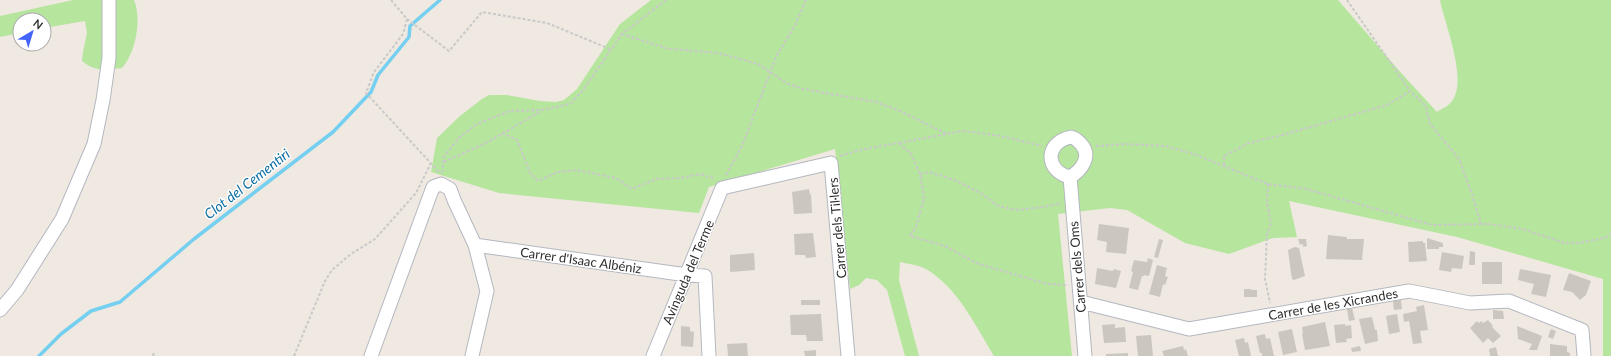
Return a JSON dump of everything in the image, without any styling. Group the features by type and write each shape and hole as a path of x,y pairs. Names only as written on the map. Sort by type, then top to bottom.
{"street":[{"path":"0,310 17,290 62,219 94,144 103,100 109,58 110,3"},
{"path":"1071,137 1076,138 1084,147 1086,156 1083,165 1078,172 1070,177 1062,176 1053,165 1050,158 1052,148 1062,139 1071,137"},
{"name":"Carrer dels Til·lers","path":"723,185 831,163 848,356"},
{"name":"Carrer dels Oms","path":"1070,177 1085,356"},
{"path":"371,356 432,187 441,184 450,188 474,245 487,291 472,356"},
{"name":"Avinguda del Terme","path":"653,356 723,185"},
{"name":"Carrer d'Isaac Albéniz","path":"474,245 687,276 705,276 709,356"},
{"name":"Carrer de les Xicrandes","path":"1081,302 1188,329 1409,291 1470,303 1509,301 1582,330 1584,356"}],"path":[{"path":"391,0 407,19 449,51 482,12 547,23 611,50"},
{"path":"441,184 444,156 460,136 477,124 510,111 542,110 570,104 583,90 622,34 666,0"},
{"path":"502,133 517,140 530,173 538,181 558,172 576,170 616,178 632,189 656,180 681,178 700,174 723,185 724,177 742,146 776,57 795,25 806,0"},
{"path":"1347,0 1410,91 1426,106 1430,124 1459,159 1473,197 1480,224"},
{"path":"407,19 403,34 374,72 366,93 438,170 441,184"},
{"path":"622,34 669,49 718,53 748,61 760,66 786,82 803,89 876,102 900,111 947,134"},
{"path":"1224,165 1224,156 1249,143 1387,105 1410,91"},
{"path":"444,162 488,142 542,110"},
{"path":"831,163 839,157 860,150 963,131 1001,136 1052,148"},
{"path":"899,143 911,154 920,174 924,198 916,227 910,236 945,246 976,263 1025,278 1047,284 1079,286"},
{"path":"1084,147 1126,144 1165,146 1194,154 1224,165 1268,184 1306,189 1432,225 1480,224 1522,229 1565,243 1592,241 1605,238 1611,234"},
{"path":"294,356 325,281 332,270 351,254 375,239 416,192 431,163"},
{"path":"920,174 930,172 957,181 982,194 998,206 1016,210 1044,207 1059,203 1072,204"},
{"path":"1268,184 1267,202 1271,224 1267,234 1265,279 1272,314"},
{"path":"153,356 154,352"}],"green space":[{"path":"73,0 134,0 137,26 134,44 127,61 122,68 97,69 82,61 87,33 85,21 52,27 52,12 18,12"},
{"path":"651,0 1338,0 1437,112 1451,103 1456,92 1458,80 1454,52 1440,0 1611,0 1611,356 1603,356 1603,279 1457,237 1289,201 1297,237 1273,238 1229,254 1185,243 1127,210 1110,208 1058,214 1072,356 994,356 965,308 947,286 926,269 900,262 899,280 919,356 905,356 887,290 877,280 866,278 859,285 850,289 835,149 709,187 699,213 499,193 431,172 437,138 460,116 489,95 507,95 540,101 556,102 564,100 577,89 620,24"},
{"path":"12,13 12,35 0,37 0,16"}],"building":[{"path":"809,189 810,195 811,194 812,213 794,214 792,192"},
{"path":"1099,224 1129,228 1126,254 1106,252 1107,242 1097,240"},
{"path":"813,233 816,257 806,258 805,255 795,255 794,234"},
{"path":"1328,235 1347,237 1347,239 1364,239 1362,260 1326,259"},
{"path":"1427,238 1443,243 1443,247 1439,247 1439,249 1427,249"},
{"path":"1159,239 1163,240 1158,258 1154,257"},
{"path":"1298,239 1306,239 1307,246 1303,247 1303,244 1300,245"},
{"path":"1423,241 1423,243 1425,243 1427,261 1409,262 1408,242"},
{"path":"1295,247 1299,248 1305,276 1294,280 1292,279 1288,250"},
{"path":"1470,251 1475,252 1475,265 1469,265"},
{"path":"1442,252 1464,256 1462,269 1452,268 1451,272 1439,270"},
{"path":"754,253 755,270 730,271 730,255"},
{"path":"1148,258 1153,260 1149,276 1142,276 1138,290 1129,288 1134,260 1147,262"},
{"path":"1482,262 1502,262 1502,284 1482,284"},
{"path":"1157,265 1167,268 1165,276 1168,277 1165,285 1163,284 1160,297 1149,294"},
{"path":"1097,268 1121,271 1116,288 1095,284"},
{"path":"1520,269 1551,275 1546,297 1531,294 1534,284 1518,280"},
{"path":"1569,273 1591,281 1586,295 1580,300 1572,292 1563,290"},
{"path":"1244,289 1257,290 1257,297 1244,297"},
{"path":"801,300 820,300 820,305 801,305"},
{"path":"1401,300 1402,309 1394,310 1393,301"},
{"path":"1424,305 1428,330 1420,331 1422,343 1413,344 1409,321 1404,322 1403,314 1417,311 1416,307"},
{"path":"1352,308 1355,320 1349,321 1347,309"},
{"path":"1493,310 1503,311 1504,319 1493,319"},
{"path":"821,314 823,341 807,341 806,335 791,335 790,315"},
{"path":"1397,314 1400,332 1389,334 1386,316"},
{"path":"1372,317 1375,330 1377,330 1378,341 1365,344 1359,319"},
{"path":"1488,320 1493,326 1492,327 1501,336 1493,343 1488,338 1483,343 1470,328 1477,321 1479,323 1481,321 1483,323"},
{"path":"1325,322 1330,346 1305,350 1302,327"},
{"path":"1115,324 1115,328 1125,327 1126,342 1104,343 1102,325"},
{"path":"1345,324 1345,326 1351,325 1352,338 1346,339 1347,342 1336,343 1334,325"},
{"path":"681,326 690,327 690,331 694,332 693,347 681,346"},
{"path":"1517,326 1542,336 1537,350 1529,350 1532,344 1518,339"},
{"path":"1292,329 1297,352 1283,355 1278,332"},
{"path":"1551,329 1556,331 1553,339 1548,337"},
{"path":"1265,334 1266,339 1270,338 1274,356 1262,356 1262,353 1260,353 1256,336"},
{"path":"1151,335 1153,356 1138,356 1136,336"},
{"path":"1244,338 1245,343 1248,342 1251,356 1239,356 1235,340"},
{"path":"747,343 748,356 728,356 727,344"},
{"path":"1550,344 1567,346 1567,352 1570,353 1570,356 1550,356"},
{"path":"1183,346 1184,350 1186,349 1188,356 1164,356 1162,351"},
{"path":"1360,346 1361,351 1352,352 1351,348"},
{"path":"1496,347 1498,356 1490,356 1489,349"},
{"path":"816,350 816,356 805,356 804,351"},
{"path":"1128,353 1128,356 1106,356 1106,354"}],"waterway":[{"name":"Clot del Cementiri","path":"39,356 61,334 91,311 120,302 194,239 333,132 371,92 378,75 409,37 410,26 440,0"}]}
